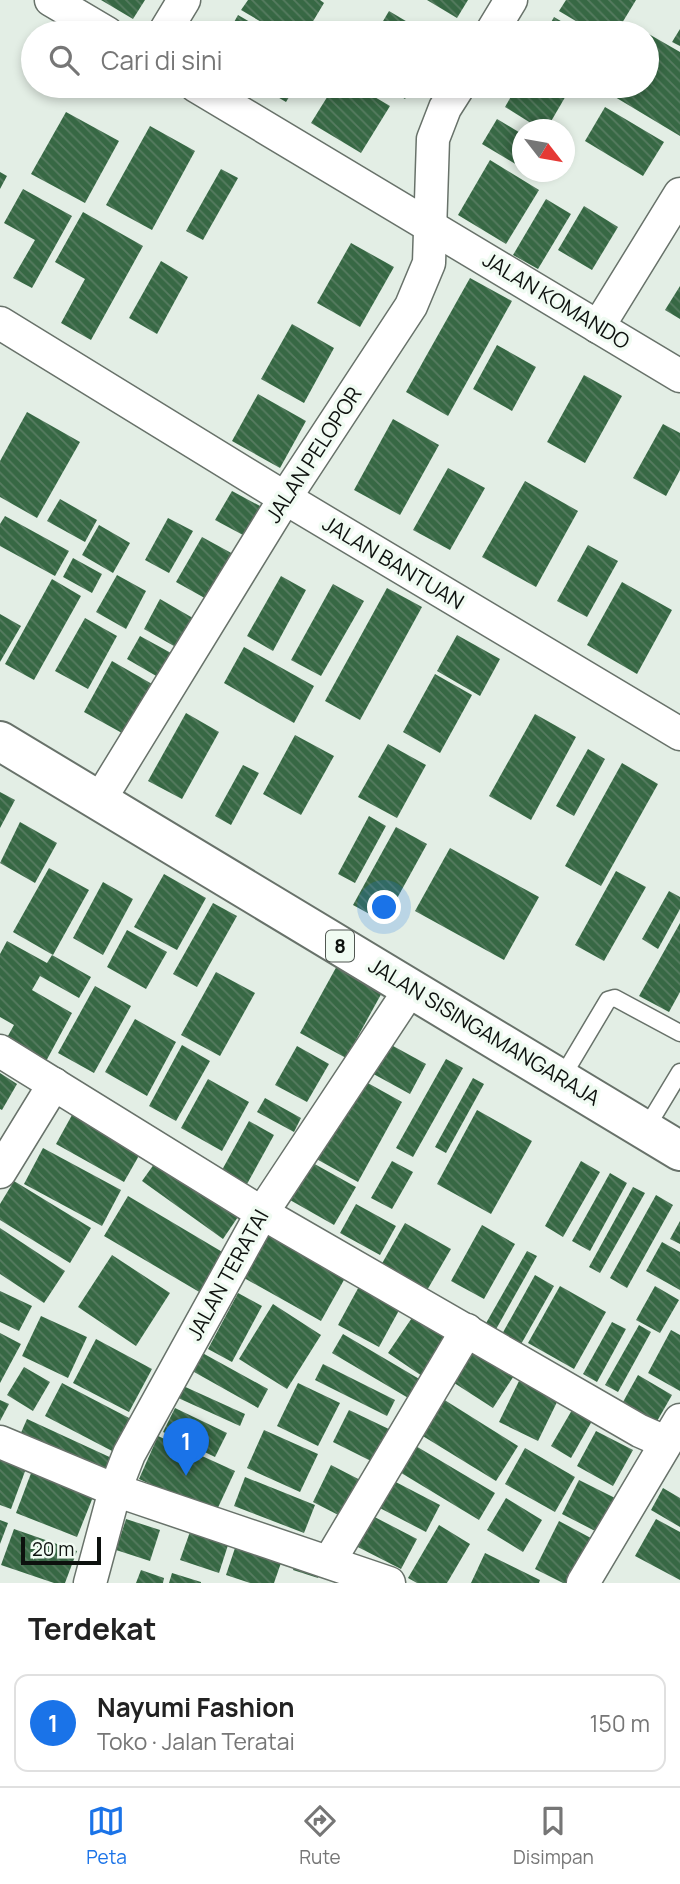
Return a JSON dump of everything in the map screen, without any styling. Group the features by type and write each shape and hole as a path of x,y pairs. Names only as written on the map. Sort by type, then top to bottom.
{"highway":[{"name":"JALAN SISINGAMANGARAJA","path":"0,741 680,1151"}],"street":[{"path":"51,0 87,21"},
{"path":"171,21 184,0"},
{"path":"498,21 511,0"},
{"path":"216,98 432,227"},
{"name":"JALAN PELOPOR","path":"99,801 285,499 411,306 429,263 433,139 451,98"},
{"path":"598,327 680,194"},
{"name":"JALAN KOMANDO","path":"432,227 680,376"},
{"name":"JALAN BANTUAN","path":"0,323 285,499 680,734"},
{"name":"JALAN TERATAI","path":"90,1583 115,1490 129,1454 262,1213 411,988"},
{"path":"0,1051 262,1213 640,1431 673,1431"},
{"path":"0,1172 54,1084"},
{"path":"329,1562 467,1330"},
{"path":"583,1583 673,1431"},
{"path":"0,1441 115,1490 385,1582"}],"lane":[{"path":"561,1079 608,1000 615,998 627,1003 680,1033"},
{"path":"645,1130 680,1072"}],"building":[{"path":"101,0 145,0 133,19"},
{"path":"248,0 320,0 324,3 313,21 260,21 241,10"},
{"path":"427,0 468,0 457,18"},
{"path":"566,0 636,0 623,21 576,21 559,11"},
{"path":"389,11 406,21 383,21"},
{"path":"238,15 248,21 235,21"},
{"path":"680,29 680,46 672,42"},
{"path":"659,40 680,52 680,136 617,98 659,98"},
{"path":"327,98 376,98 390,106 361,153 311,123"},
{"path":"510,98 565,98 552,119 524,119 505,107"},
{"path":"605,107 664,142 643,176 585,141"},
{"path":"66,112 119,141 85,203 31,174"},
{"path":"497,119 512,128 512,162 482,144"},
{"path":"150,126 195,151 152,230 106,205"},
{"path":"490,160 512,173 512,182 526,182 539,190 506,244 458,215"},
{"path":"221,169 238,178 203,240 186,231"},
{"path":"0,172 7,176 0,189"},
{"path":"23,189 72,216 32,288 13,278 35,240 4,223"},
{"path":"546,199 571,214 538,269 513,255"},
{"path":"584,206 618,227 592,270 558,250"},
{"path":"83,212 143,246 91,340 61,323 85,279 55,262"},
{"path":"351,243 394,267 360,327 317,303"},
{"path":"161,261 188,277 157,334 129,318"},
{"path":"470,278 512,301 448,416 406,392"},
{"path":"680,286 680,319 665,310"},
{"path":"292,324 334,348 304,403 261,379"},
{"path":"497,345 536,367 512,411 473,389"},
{"path":"584,375 622,396 585,463 547,442"},
{"path":"258,394 306,421 280,468 232,441"},
{"path":"27,412 80,442 37,518 0,497 0,461"},
{"path":"393,419 439,445 400,515 354,490"},
{"path":"663,424 680,433 680,470 666,496 633,478"},
{"path":"448,468 485,488 450,550 413,530"},
{"path":"525,481 578,511 536,587 482,557"},
{"path":"232,491 273,513 256,542 215,520"},
{"path":"60,499 97,520 85,542 47,521"},
{"path":"5,516 69,551 55,576 0,546 0,524"},
{"path":"168,518 193,531 169,573 145,560"},
{"path":"99,525 130,543 113,573 82,555"},
{"path":"202,537 235,555 210,601 176,582"},
{"path":"588,545 618,561 587,617 557,601"},
{"path":"73,558 102,574 92,593 63,577"},
{"path":"117,575 146,591 126,629 96,612"},
{"path":"281,576 306,590 273,651 247,636"},
{"path":"52,579 81,596 34,680 5,664"},
{"path":"622,582 672,610 637,674 587,645"},
{"path":"333,584 364,601 321,676 291,660"},
{"path":"387,588 422,607 360,720 325,701"},
{"path":"160,599 198,621 181,650 144,629"},
{"path":"0,614 21,626 0,662"},
{"path":"85,618 117,636 88,689 55,671"},
{"path":"457,635 500,659 480,696 437,671"},
{"path":"140,636 171,653 158,677 127,659"},
{"path":"244,647 314,686 294,723 224,683"},
{"path":"112,661 159,688 131,738 84,712"},
{"path":"435,674 472,695 440,753 403,732"},
{"path":"186,713 219,732 182,799 148,781"},
{"path":"535,714 576,737 531,820 489,796"},
{"path":"295,735 334,756 301,815 263,794"},
{"path":"388,744 426,765 397,818 358,797"},
{"path":"588,749 605,759 574,816 556,806"},
{"path":"622,763 658,784 601,886 565,866"},
{"path":"243,765 259,773 231,825 215,816"},
{"path":"0,792 15,800 0,828"},
{"path":"369,816 386,826 355,883 338,874"},
{"path":"20,822 57,843 35,883 0,863"},
{"path":"396,827 427,844 384,922 353,905"},
{"path":"450,848 539,897 504,960 415,911"},
{"path":"49,868 89,890 53,955 13,932"},
{"path":"616,871 646,887 604,961 575,945"},
{"path":"164,874 206,898 177,950 134,927"},
{"path":"103,882 133,899 103,955 73,938"},
{"path":"669,891 680,897 680,909 658,949 642,939"},
{"path":"213,903 237,916 197,987 173,974"},
{"path":"680,923 680,992 669,1012 639,996"},
{"path":"127,930 167,952 146,989 107,967"},
{"path":"7,941 47,963 52,955 91,977 79,998 40,976 32,990 72,1013 44,1065 4,1043 14,1025 0,1017 0,954"},
{"path":"338,964 384,989 346,1058 300,1033"},
{"path":"216,972 255,993 220,1056 181,1035"},
{"path":"95,986 131,1006 94,1073 58,1053"},
{"path":"135,1019 176,1042 147,1096 105,1072"},
{"path":"384,1041 426,1064 410,1094 368,1071"},
{"path":"182,1045 210,1061 176,1121 149,1106"},
{"path":"297,1046 329,1064 307,1102 275,1085"},
{"path":"446,1059 463,1068 413,1157 396,1148"},
{"path":"0,1073 17,1084 2,1110 0,1109"},
{"path":"357,1077 402,1102 358,1182 311,1156"},
{"path":"473,1078 484,1084 446,1153 435,1147"},
{"path":"208,1079 249,1102 222,1151 181,1128"},
{"path":"265,1098 301,1118 294,1132 257,1112"},
{"path":"77,1106 145,1145 124,1182 56,1144"},
{"path":"477,1110 532,1141 491,1214 437,1184"},
{"path":"249,1121 274,1135 247,1184 222,1170"},
{"path":"43,1148 121,1190 102,1226 24,1184"},
{"path":"162,1153 242,1211 223,1239 142,1181"},
{"path":"392,1161 413,1172 392,1209 371,1198"},
{"path":"581,1161 600,1172 563,1237 545,1226"},
{"path":"311,1162 356,1187 334,1225 290,1200"},
{"path":"610,1173 627,1183 590,1251 572,1241"},
{"path":"14,1181 91,1228 70,1263 0,1220 0,1204"},
{"path":"633,1187 645,1193 600,1273 589,1267"},
{"path":"656,1195 673,1205 627,1288 610,1278"},
{"path":"128,1196 224,1253 201,1293 104,1236"},
{"path":"356,1204 396,1226 380,1255 340,1233"},
{"path":"680,1221 680,1244 670,1239"},
{"path":"405,1223 451,1249 426,1292 380,1267"},
{"path":"266,1224 349,1271 321,1321 237,1274"},
{"path":"482,1225 515,1244 484,1299 451,1281"},
{"path":"0,1228 65,1271 44,1303 0,1274"},
{"path":"662,1242 680,1252 680,1290 646,1271"},
{"path":"527,1251 537,1256 495,1331 485,1325"},
{"path":"112,1255 170,1293 136,1346 78,1307"},
{"path":"535,1275 554,1286 520,1346 501,1336"},
{"path":"362,1281 403,1303 379,1347 338,1325"},
{"path":"560,1286 606,1312 574,1369 528,1343"},
{"path":"655,1286 679,1300 660,1333 636,1320"},
{"path":"0,1291 32,1306 19,1331 0,1322"},
{"path":"238,1293 262,1306 232,1362 208,1349"},
{"path":"273,1304 321,1335 287,1389 239,1359"},
{"path":"418,1309 455,1333 425,1378 388,1353"},
{"path":"41,1316 87,1337 68,1378 22,1356"},
{"path":"612,1322 626,1329 597,1382 583,1374"},
{"path":"639,1325 651,1332 618,1392 605,1385"},
{"path":"671,1330 680,1335 680,1391 648,1373"},
{"path":"0,1333 21,1344 0,1383"},
{"path":"343,1334 421,1380 410,1399 332,1353"},
{"path":"96,1339 152,1369 129,1412 73,1383"},
{"path":"472,1342 517,1371 493,1408 448,1379"},
{"path":"197,1350 268,1389 258,1408 187,1368"},
{"path":"323,1364 395,1400 387,1416 315,1380"},
{"path":"24,1367 50,1382 33,1411 7,1395"},
{"path":"638,1375 672,1395 652,1430 618,1411"},
{"path":"519,1381 558,1400 538,1441 499,1422"},
{"path":"62,1383 131,1419 114,1452 45,1416"},
{"path":"298,1383 340,1403 318,1446 277,1426"},
{"path":"181,1385 245,1414 240,1426 176,1397"},
{"path":"435,1394 518,1446 496,1481 413,1430"},
{"path":"0,1400 9,1404 0,1421"},
{"path":"175,1408 227,1433 215,1457 163,1432"},
{"path":"349,1410 393,1431 377,1464 333,1442"},
{"path":"572,1410 592,1421 571,1458 551,1446"},
{"path":"27,1419 116,1460 109,1475 20,1435"},
{"path":"264,1430 318,1454 300,1492 247,1468"},
{"path":"596,1431 633,1450 613,1486 577,1466"},
{"path":"158,1436 235,1471 215,1514 139,1479"},
{"path":"409,1442 495,1493 479,1520 393,1468"},
{"path":"525,1448 575,1477 555,1512 505,1484"},
{"path":"0,1456 27,1466 11,1509 0,1505"},
{"path":"331,1465 368,1484 350,1521 313,1502"},
{"path":"33,1468 95,1492 77,1537 16,1513"},
{"path":"245,1477 315,1505 304,1533 234,1506"},
{"path":"388,1478 440,1505 426,1532 374,1505"},
{"path":"579,1480 617,1499 599,1533 562,1514"},
{"path":"663,1488 680,1498 680,1527 651,1510"},
{"path":"506,1498 542,1520 523,1552 487,1530"},
{"path":"363,1511 417,1539 401,1569 348,1542"},
{"path":"126,1519 160,1530 150,1561 116,1550"},
{"path":"656,1519 680,1532 680,1580 635,1556"},
{"path":"0,1520 8,1523 0,1544"},
{"path":"559,1521 602,1544 582,1583 563,1583 535,1569"},
{"path":"439,1525 470,1544 447,1583 417,1583 408,1578"},
{"path":"14,1529 77,1551 65,1583 54,1583 1,1565"},
{"path":"191,1529 229,1542 219,1573 180,1560"},
{"path":"236,1545 282,1560 274,1583 250,1583 226,1575"},
{"path":"485,1553 540,1580 539,1583 471,1583"},
{"path":"298,1557 322,1565 318,1578 293,1570"},
{"path":"141,1570 164,1578 163,1583 136,1583"},
{"path":"172,1573 201,1582 201,1583 169,1583"}],"place":[{"name":"Nayumi Fashion","path":"186,1476"}]}
